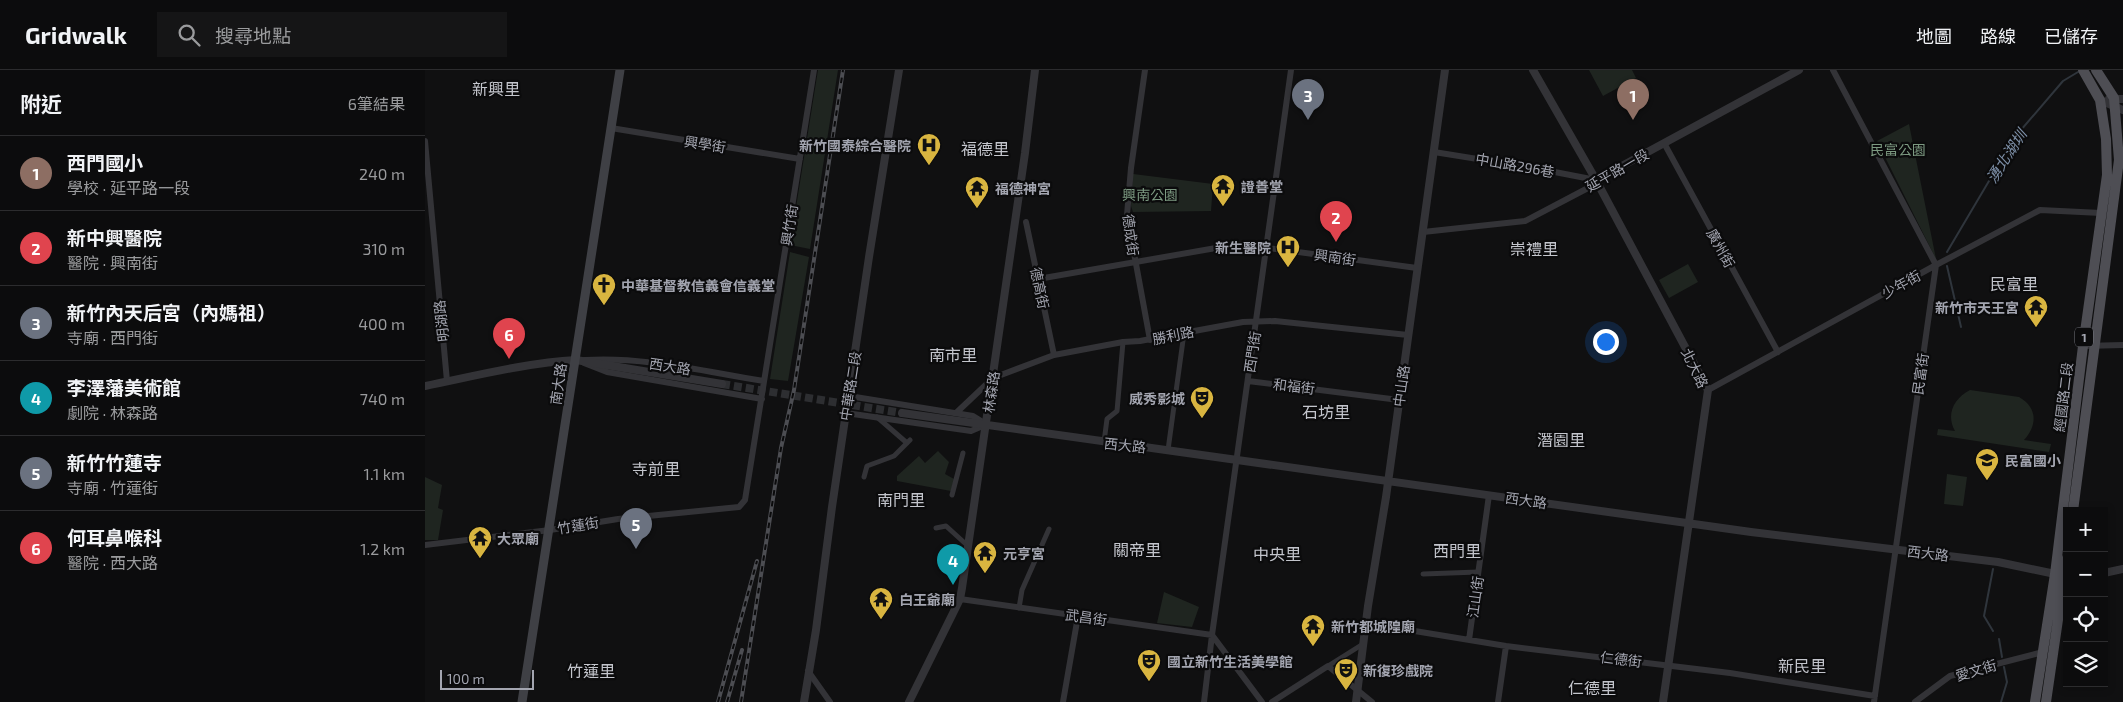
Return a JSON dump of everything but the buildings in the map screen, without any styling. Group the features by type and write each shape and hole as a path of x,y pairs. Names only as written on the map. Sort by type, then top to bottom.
{"main road":[{"name":"南大路","path":"522,702 620,70"},
{"name":"經國路二段","path":"2046,702 2062,576 2083,346 2108,162 2099,100 2083,70"},
{"name":"經國路二段","path":"2074,507 2118,169 2119,103 2096,70"},
{"name":"經國路二段","path":"2035,702 2043,652 2062,576"}],"street":[{"name":"興竹街","path":"762,399 814,70"},
{"name":"中華路二段","path":"803,702 816,630 846,412 899,70"},
{"name":"林森路","path":"909,702 960,599 1025,153 1035,70"},
{"name":"德成街","path":"1145,70 1127,204 1130,238 1150,340"},
{"name":"西門街","path":"1204,702 1211,635 1257,322 1291,70"},
{"name":"中山路","path":"1356,702 1445,70"},
{"name":"北大路","path":"1533,70 1596,180 1708,390 1663,702"},
{"name":"延平路一段","path":"1423,232 1525,221 1588,188 1596,180 1799,70"},
{"path":"1833,70 1936,264"},
{"path":"2099,100 2119,103"},
{"name":"興學街","path":"611,128 800,159"},
{"name":"明湖路","path":"425,141 447,381"},
{"name":"廣州街","path":"1664,143 1778,352"},
{"name":"中山路296巷","path":"1434,152 1596,180"},
{"name":"少年街","path":"1708,390 1936,264 2039,210 2101,213"},
{"name":"德高街","path":"1027,222 1054,355"},
{"name":"興南街","path":"1038,279 1239,244 1417,268"},
{"name":"民富街","path":"1875,699 1936,264"},
{"name":"勝利路","path":"956,412 993,378 1054,355 1123,342 1150,340 1243,322 1275,321 1408,335"},
{"path":"1168,450 1184,333"},
{"path":"1104,442 1107,419 1117,411 1123,342"},
{"path":"2083,346 2123,344"},
{"name":"西大路","path":"425,386 556,361 609,358 765,381"},
{"name":"西大路","path":"576,360 722,384"},
{"name":"西大路","path":"576,360 607,372 762,399"},
{"name":"和福街","path":"1247,381 1399,400"},
{"name":"西大路","path":"849,396 956,412 973,416 986,424"},
{"name":"竹蓮街","path":"425,546 619,519 739,507 745,500 762,399"},
{"name":"西大路","path":"846,412 971,431 986,424"},
{"name":"西大路","path":"902,413 1751,532 1998,562 2062,576"},
{"path":"864,477 867,466 894,456 908,442 877,417"},
{"path":"952,495 963,453"},
{"name":"江山街","path":"1469,640 1489,495"},
{"path":"935,528 946,526 968,546"},
{"path":"1019,608 1022,590 1049,529"},
{"path":"2108,572 2123,569"},
{"path":"1423,574 1478,572"},
{"name":"武昌街","path":"960,599 1211,635"},
{"path":"1063,702 1078,616"},
{"name":"仁德街","path":"1366,623 1507,646 1668,665 1875,699"},
{"path":"1211,635 1262,702"},
{"path":"1272,702 1363,644"},
{"path":"1498,702 1507,646"},
{"name":"愛文街","path":"1915,702 1950,676 2043,652"},
{"path":"1328,666 1372,702"},
{"path":"808,671 830,702"}],"green space":[{"path":"818,70 838,70 810,249 790,245"},
{"path":"1589,70 1632,70 1636,78 1603,96"},
{"name":"民富公園","path":"1909,124 1936,259 1877,141"},
{"name":"興南公園","path":"1133,174 1213,184 1211,211 1133,212 1131,206"},
{"path":"790,252 809,257 788,381 770,379"},
{"path":"1688,264 1698,282 1669,298 1659,280"},
{"path":"1970,390 2019,397 2025,401 2034,417 2032,428 2024,440 2051,444 2049,452 1937,435 1938,429 1955,431 1952,425 1951,413 1959,398"},
{"path":"938,451 949,462 945,474 954,479 951,491 897,481 897,476 919,456 925,463"},
{"path":"1947,474 1967,477 1963,506 1944,504"},
{"path":"425,477 442,485 438,508 443,510 438,540 425,540"},
{"path":"1164,592 1199,607 1192,627 1157,623"}],"waterway":[{"name":"湧北湖圳","path":"1947,252 2015,137 2063,81 2078,72"},
{"name":"湧北湖圳","path":"1947,266 1961,327"},
{"name":"湧北湖圳","path":"1993,569 1984,616 1993,631"},
{"name":"湧北湖圳","path":"1999,639 2002,657"},
{"name":"湧北湖圳","path":"2001,702 2007,682 2004,667"}],"tunnel":[{"path":"722,384 902,413"}],"railway":[{"path":"741,702 781,448 794,390 843,70"},
{"path":"718,702 757,561"},
{"path":"727,702 742,650"}],"place":[{"name":"新竹內天后宮（內媽祖）","path":"1308,120"},
{"name":"西門國小","path":"1633,120"},
{"name":"新竹國泰綜合醫院","path":"929,166"},
{"name":"證善堂","path":"1223,207"},
{"name":"福德神宮","path":"977,209"},
{"name":"新中興醫院","path":"1336,242"},
{"name":"新生醫院","path":"1288,268"},
{"name":"中華基督教信義會信義堂","path":"604,306"},
{"name":"新竹市天王宮","path":"2036,328"},
{"name":"何耳鼻喉科","path":"509,359"},
{"name":"威秀影城","path":"1202,419"},
{"name":"民富國小","path":"1987,481"},
{"name":"新竹竹蓮寺","path":"636,549"},
{"name":"大眾廟","path":"480,559"},
{"name":"元亨宮","path":"985,574"},
{"name":"李澤藩美術館","path":"953,585"},
{"name":"白王爺廟","path":"881,620"},
{"name":"新竹都城隍廟","path":"1313,647"},
{"name":"國立新竹生活美學館","path":"1149,682"},
{"name":"新復珍戲院","path":"1346,691"}],"district":[{"name":"新興里","path":"496,88"},
{"name":"福德里","path":"985,148"},
{"name":"崇禮里","path":"1534,248"},
{"name":"民富里","path":"2014,283"},
{"name":"南市里","path":"953,354"},
{"name":"石坊里","path":"1326,411"},
{"name":"潛園里","path":"1561,439"},
{"name":"寺前里","path":"656,468"},
{"name":"南門里","path":"901,499"},
{"name":"關帝里","path":"1137,549"},
{"name":"西門里","path":"1457,550"},
{"name":"中央里","path":"1277,553"},
{"name":"新民里","path":"1802,665"},
{"name":"竹蓮里","path":"591,670"},
{"name":"仁德里","path":"1592,687"}]}
